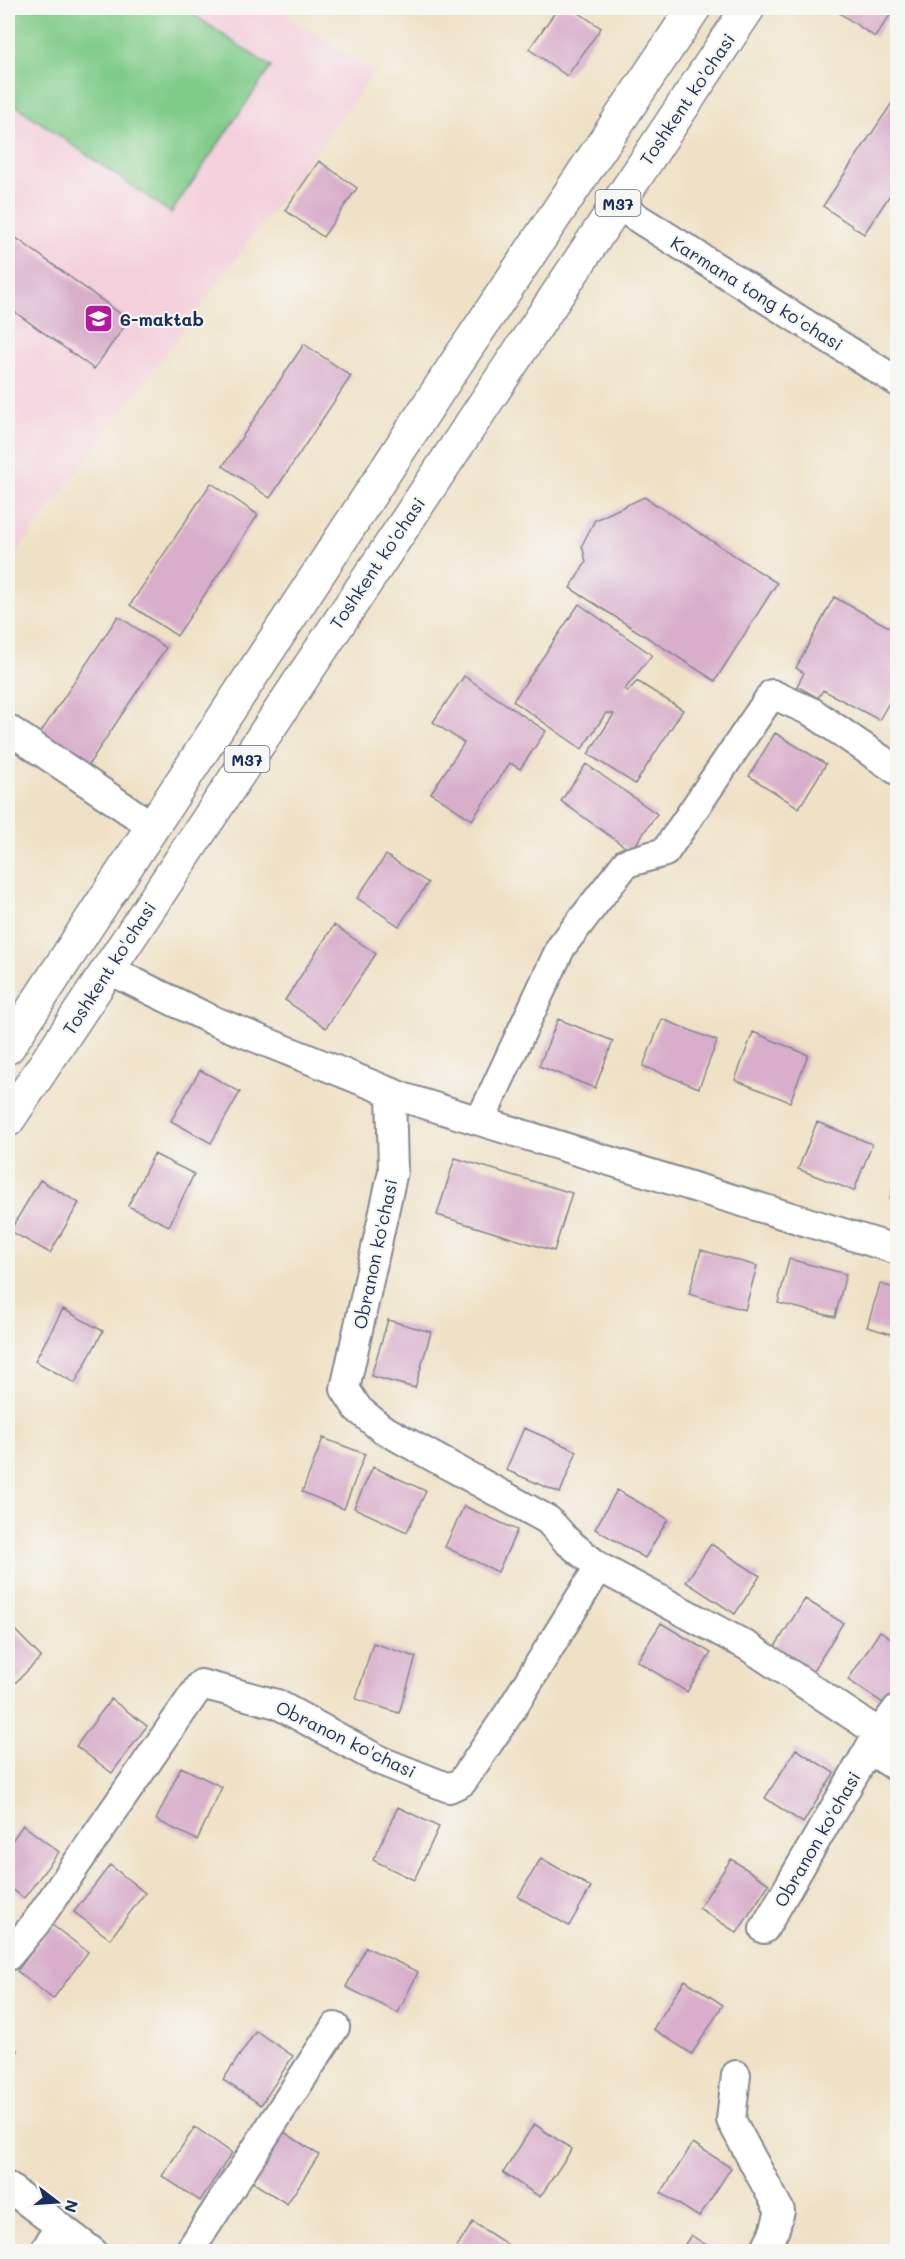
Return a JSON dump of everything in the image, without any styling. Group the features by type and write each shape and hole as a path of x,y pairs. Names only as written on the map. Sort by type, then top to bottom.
{"highway":[{"name":"M37","path":"8,1047 451,371 694,8"},
{"name":"Toshkent ko'chasi","path":"8,1120 748,8"}],"street":[{"name":"Karmana tong ko'chasi","path":"617,205 897,381"},
{"path":"480,1121 561,947 626,863 665,852 772,694 812,712 897,771"},
{"path":"8,729 152,826"},
{"path":"109,970 213,1020 391,1092 897,1250"},
{"name":"Obranon ko'chasi","path":"391,1092 393,1171 345,1389 358,1409 381,1428 548,1520 567,1541 599,1567 749,1647 874,1741 897,1768"},
{"name":"Obranon ko'chasi","path":"8,1956 35,1924 201,1684 277,1704 381,1761 449,1788 462,1782 493,1737 599,1567"},
{"name":"Obranon ko'chasi","path":"764,1929 874,1741 897,1708"},
{"path":"189,2252 335,2027"},
{"path":"736,2075 731,2120 780,2211 774,2232 764,2252"},
{"path":"8,2187 93,2252"},
{"path":"44,2252 59,2227"}],"shaded area":[{"name":"6-maktab","path":"8,8 277,8 374,73 8,565"}],"green space":[{"path":"8,8 184,8 271,67 171,213 8,100"}],"building":[{"path":"558,8 572,8 601,28 567,76 529,49"},
{"path":"832,8 895,8 875,37"},
{"path":"898,94 898,183 864,234 823,206"},
{"path":"319,161 357,188 323,237 285,210"},
{"path":"8,232 129,320 94,369 8,307"},
{"path":"304,344 351,376 270,498 223,466"},
{"path":"211,483 258,515 177,636 130,605"},
{"path":"644,497 777,583 715,681 570,588 586,562 582,545 595,520"},
{"path":"834,597 898,632 898,687 879,720 823,690 818,698 797,686 804,673 796,668"},
{"path":"579,604 652,655 625,689 628,691 637,681 683,710 635,784 588,754 614,714 606,713 582,749 513,701"},
{"path":"118,616 166,648 85,770 37,738"},
{"path":"464,676 546,731 520,769 510,763 472,820 431,793 464,743 433,722"},
{"path":"775,733 826,764 799,808 749,776"},
{"path":"586,764 657,814 631,851 561,801"},
{"path":"386,855 428,883 399,926 357,898"},
{"path":"334,925 376,954 326,1028 285,1000"},
{"path":"558,1019 613,1041 595,1088 539,1066"},
{"path":"662,1019 717,1041 699,1088 643,1066"},
{"path":"753,1032 808,1055 790,1102 735,1080"},
{"path":"200,1070 240,1092 211,1143 171,1121"},
{"path":"817,1122 872,1144 854,1191 798,1169"},
{"path":"154,1154 194,1174 169,1226 128,1206"},
{"path":"455,1158 572,1193 554,1251 437,1215"},
{"path":"898,1177 898,1201 890,1198"},
{"path":"40,1180 79,1203 50,1253 10,1231"},
{"path":"701,1250 757,1266 745,1310 689,1294"},
{"path":"789,1259 846,1274 835,1317 778,1303"},
{"path":"880,1284 898,1289 898,1336 867,1327"},
{"path":"63,1309 103,1331 75,1383 35,1361"},
{"path":"388,1320 431,1332 415,1388 371,1376"},
{"path":"524,1428 577,1451 560,1493 506,1470"},
{"path":"323,1438 365,1454 344,1509 302,1492"},
{"path":"373,1467 426,1491 407,1532 354,1508"},
{"path":"617,1490 668,1519 645,1558 595,1529"},
{"path":"464,1506 517,1530 498,1572 445,1547"},
{"path":"711,1544 760,1576 735,1614 686,1582"},
{"path":"805,1599 843,1623 812,1673 774,1648"},
{"path":"661,1623 711,1653 687,1692 637,1661"},
{"path":"9,1624 41,1657 8,1690 8,1626"},
{"path":"880,1631 898,1643 898,1686 886,1705 848,1680"},
{"path":"373,1643 416,1657 399,1713 356,1699"},
{"path":"111,1699 147,1726 112,1773 76,1746"},
{"path":"796,1749 834,1773 803,1823 765,1798"},
{"path":"181,1767 222,1787 197,1840 156,1820"},
{"path":"398,1807 439,1827 414,1880 373,1860"},
{"path":"23,1825 59,1852 24,1898 8,1886 8,1846"},
{"path":"541,1858 591,1887 569,1926 518,1897"},
{"path":"731,1859 769,1884 737,1933 699,1908"},
{"path":"110,1865 145,1893 110,1939 74,1912"},
{"path":"52,1925 88,1952 53,1999 17,1971"},
{"path":"366,1947 418,1972 398,2013 346,1987"},
{"path":"685,1980 723,2005 692,2054 653,2029"},
{"path":"256,2031 293,2056 261,2105 223,2080"},
{"path":"8,2043 18,2051 8,2064"},
{"path":"534,2124 572,2149 540,2197 503,2173"},
{"path":"195,2127 232,2153 200,2201 162,2176"},
{"path":"281,2130 319,2155 287,2204 249,2180"},
{"path":"693,2143 731,2168 699,2217 661,2193"},
{"path":"473,2222 511,2247 508,2252 454,2252"},
{"path":"691,2235 716,2252 680,2252"}],"place":[{"name":"6-maktab","path":"99,319"}]}
